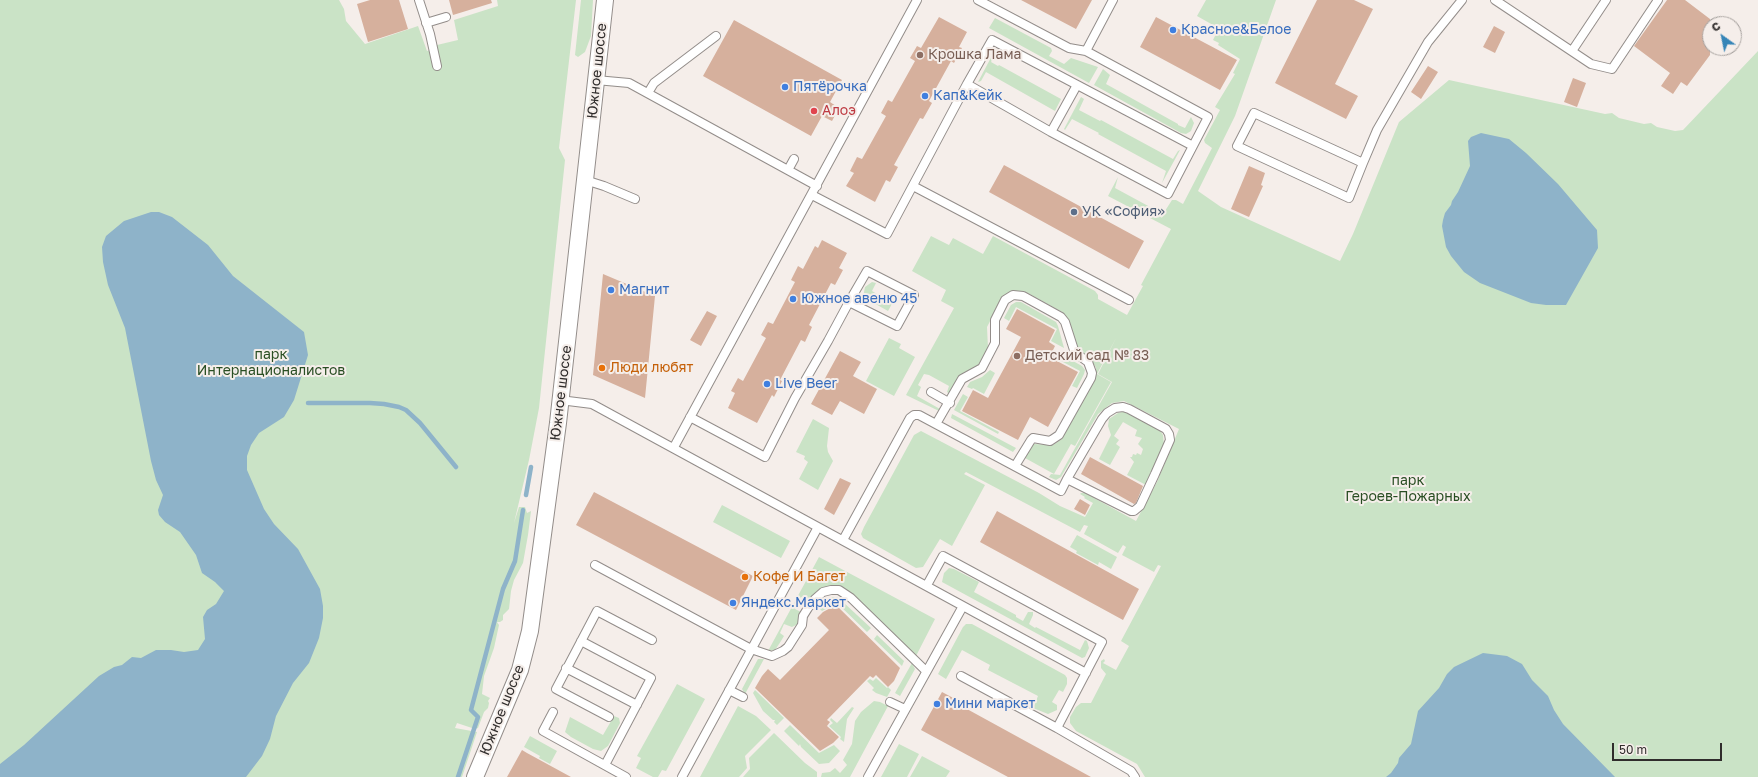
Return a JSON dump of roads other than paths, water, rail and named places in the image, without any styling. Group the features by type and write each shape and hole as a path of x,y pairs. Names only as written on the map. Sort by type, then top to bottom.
{"street":[{"name":"Южное шоссе","path":"475,777 520,670 530,631 546,522 605,0"}],"lane":[{"path":"419,0 437,66"},
{"path":"674,447 917,0"},
{"path":"967,84 1051,132 1168,194 1208,117 1086,51 1069,48 978,0"},
{"path":"1086,51 1113,0"},
{"path":"1363,163 1254,113 1237,146 1349,198 1377,130 1428,42 1462,0"},
{"path":"1495,0 1591,64 1612,69 1658,0"},
{"path":"1572,51 1606,0"},
{"path":"426,23 446,17"},
{"path":"648,93 654,83 716,36"},
{"path":"812,195 887,234 992,40 1193,146"},
{"path":"596,80 628,83 817,186"},
{"path":"1051,132 1077,85"},
{"path":"788,170 794,158"},
{"path":"585,180 635,199"},
{"path":"913,186 1129,300"},
{"path":"690,417 765,457 795,398 849,302 867,271 914,295 897,326 849,302"},
{"path":"936,424 950,403 962,379 982,368 995,343 995,320 1009,297 1021,295 1061,316 1065,322 1074,350 1089,364 1092,375 1059,436 1050,441 1033,438 1015,466"},
{"path":"931,392 950,403"},
{"path":"560,400 592,404 674,447 1086,673"},
{"path":"843,540 910,418 914,415 919,415 1061,491 1067,479 1102,418 1115,408 1122,407 1129,409 1166,429 1169,434 1170,440 1156,474 1140,506 1134,511 1131,511 1067,479"},
{"path":"682,777 818,527"},
{"path":"927,586 943,556 1102,642 1057,728"},
{"path":"596,565 751,649 772,656 784,652 802,625 803,616 808,608 823,592 839,590 851,598 926,671"},
{"path":"868,777 963,606"},
{"path":"609,717 556,688 597,611 652,640"},
{"path":"581,641 651,678 605,765"},
{"path":"566,668 637,705"},
{"path":"961,676 1057,728 1131,771 1135,777"},
{"path":"729,690 743,697"},
{"path":"890,702 905,709"},
{"path":"553,712 543,732 626,777"}],"water":[{"path":"1481,133 1509,139 1526,153 1558,184 1597,230 1598,248 1566,305 1531,303 1480,283 1464,272 1451,256 1446,247 1442,226 1445,213 1458,192 1470,166 1468,141 1471,137"},
{"path":"151,212 159,212 172,217 208,245 233,276 304,332 308,355 294,400 284,417 259,433 251,445 247,456 247,470 264,509 274,524 298,549 320,589 323,606 323,618 319,638 309,663 293,683 276,716 270,739 262,756 246,777 0,777 0,764 24,745 99,676 114,667 122,665 132,657 141,658 156,650 184,652 198,650 205,639 203,617 207,610 216,604 224,591 215,582 202,573 196,555 180,532 165,522 159,515 158,510 163,495 156,480 151,461 125,328 108,285 103,262 102,247 106,236 124,221"},
{"path":"1483,653 1507,656 1522,664 1532,680 1548,696 1554,710 1563,724 1615,777 1386,777 1391,773 1398,763 1399,758 1411,744 1418,711 1439,688 1447,674 1454,667"}],"waterway":[{"path":"308,403 370,403 384,404 406,410 420,423 456,467"},
{"path":"526,495 531,467"},
{"path":"458,777 478,717 471,710 503,589 515,561 523,510"}],"place":[{"name":"Красное&Белое","path":"1173,30"},
{"name":"Крошка Лама","path":"920,55"},
{"name":"Пятёрочка","path":"785,87"},
{"name":"Кап&Кейк","path":"925,96"},
{"name":"Алоэ","path":"814,111"},
{"name":"УК «София»","path":"1074,212"},
{"name":"Магнит","path":"611,290"},
{"name":"Южное авеню 45","path":"793,299"},
{"name":"Детский сад № 83","path":"1017,356"},
{"name":"Люди любят","path":"602,368"},
{"name":"Live Beer","path":"767,384"},
{"name":"Кофе И Багет","path":"745,577"},
{"name":"Яндекс.Маркет","path":"733,603"},
{"name":"Мини маркет","path":"937,704"}],"park label":[{"name":"парк Интернационалистов","path":"271,364"},
{"name":"парк Героев-Пожарных","path":"1408,490"}]}
